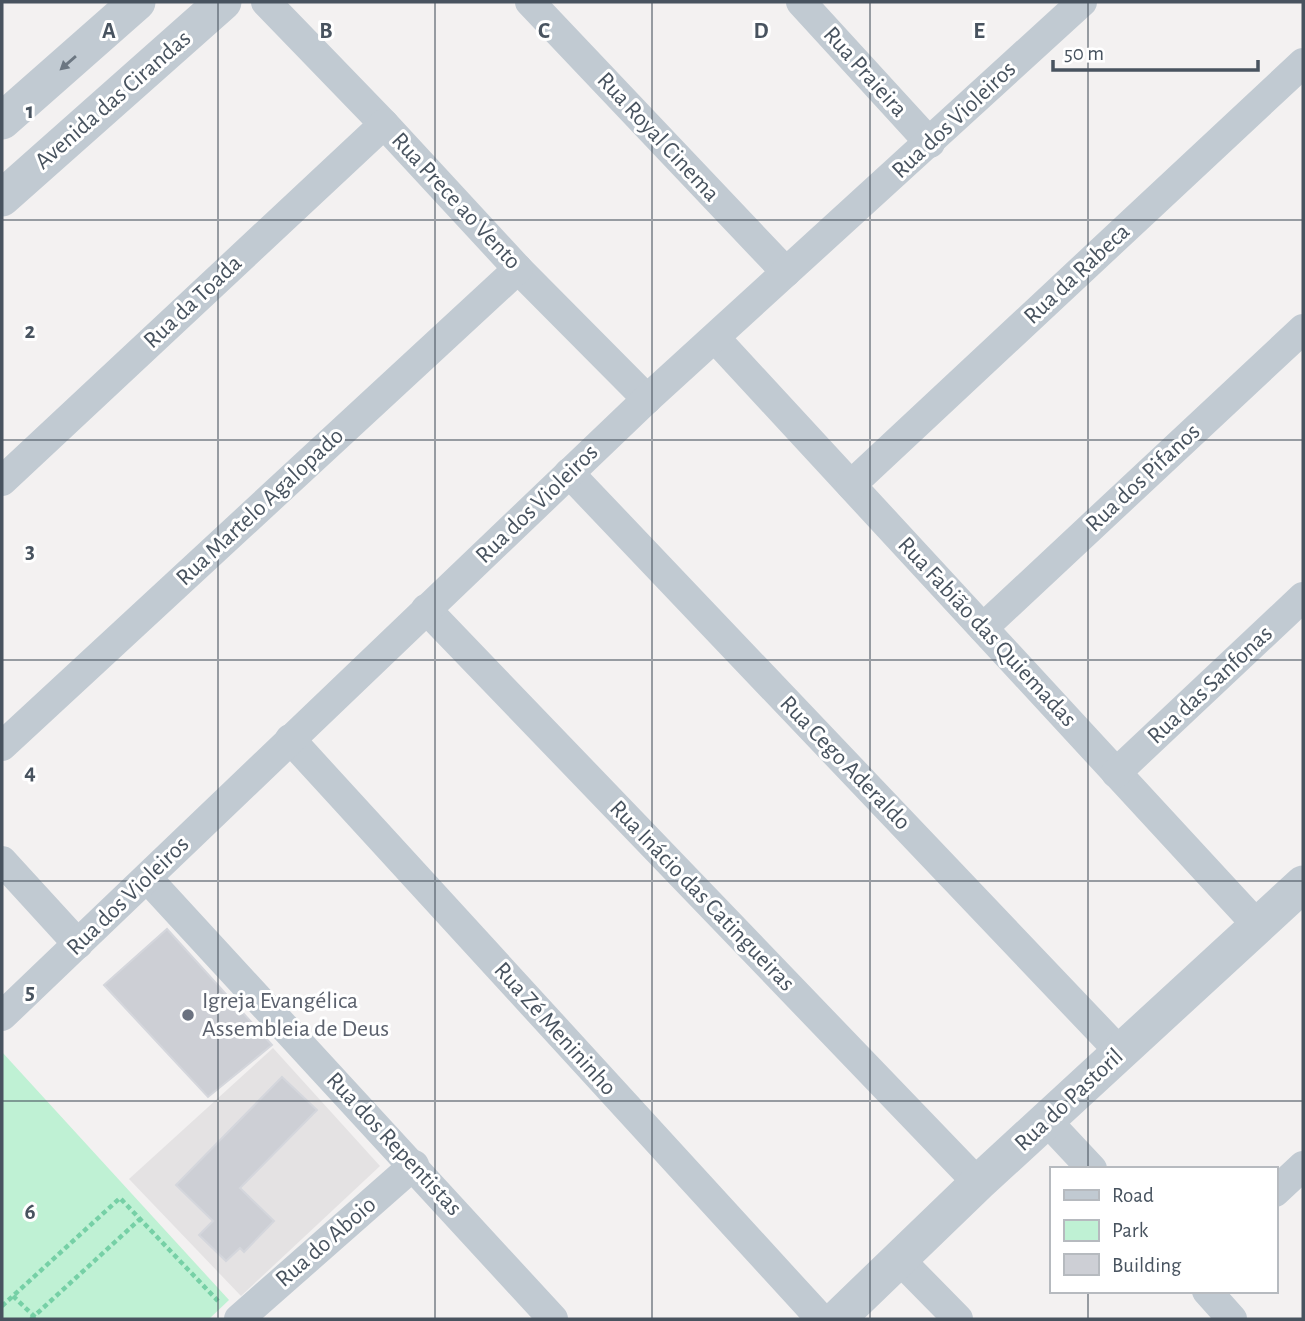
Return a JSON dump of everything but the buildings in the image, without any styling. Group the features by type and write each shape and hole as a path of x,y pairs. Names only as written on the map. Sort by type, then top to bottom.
{"street":[{"path":"2,121 138,2"},
{"name":"Avenida das Cirandas","path":"2,198 223,2"},
{"name":"Rua Prece ao Vento","path":"266,2 518,269 647,399"},
{"name":"Rua Royal Cinema","path":"530,2 786,272"},
{"name":"Rua Praieira","path":"801,2 929,143"},
{"name":"Rua dos Violeiros","path":"2,1016 647,399 929,143 1073,5"},
{"name":"Rua da Rabeca","path":"851,485 1303,63"},
{"name":"Rua da Toada","path":"2,481 384,124"},
{"name":"Rua Martelo Agalopado","path":"2,746 518,269"},
{"name":"Rua dos Pifanos","path":"983,628 1303,329"},
{"name":"Rua Fabião das Quiemadas","path":"715,338 1258,926"},
{"name":"Rua Cego Aderaldo","path":"569,473 1121,1053"},
{"name":"Rua das Sanfonas","path":"1116,773 1303,597"},
{"name":"Rua Inácio das Catingueiras","path":"426,610 978,1183"},
{"name":"Rua Zé Menininho","path":"290,739 821,1319"},
{"path":"2,861 78,944"},
{"name":"Rua dos Repentistas","path":"147,878 414,1165 543,1316"},
{"name":"Rua do Pastoril","path":"836,1319 978,1183 1303,884"},
{"path":"1047,1121 1090,1167"},
{"name":"Rua do Aboio","path":"232,1314 414,1165"},
{"path":"1277,1190 1303,1166"},
{"path":"900,1260 958,1319"},
{"path":"1208,1293 1232,1319"}],"path":[{"path":"2,1306 120,1198 232,1314"},
{"path":"13,1296 34,1318 140,1219"}],"shaded area":[{"path":"273,1048 380,1166 241,1296 129,1179"}],"green space":[{"path":"2,1052 229,1300 209,1319 2,1319"}],"place":[{"name":"Igreja Evangélica Assembleia de Deus","path":"188,1015"}]}
